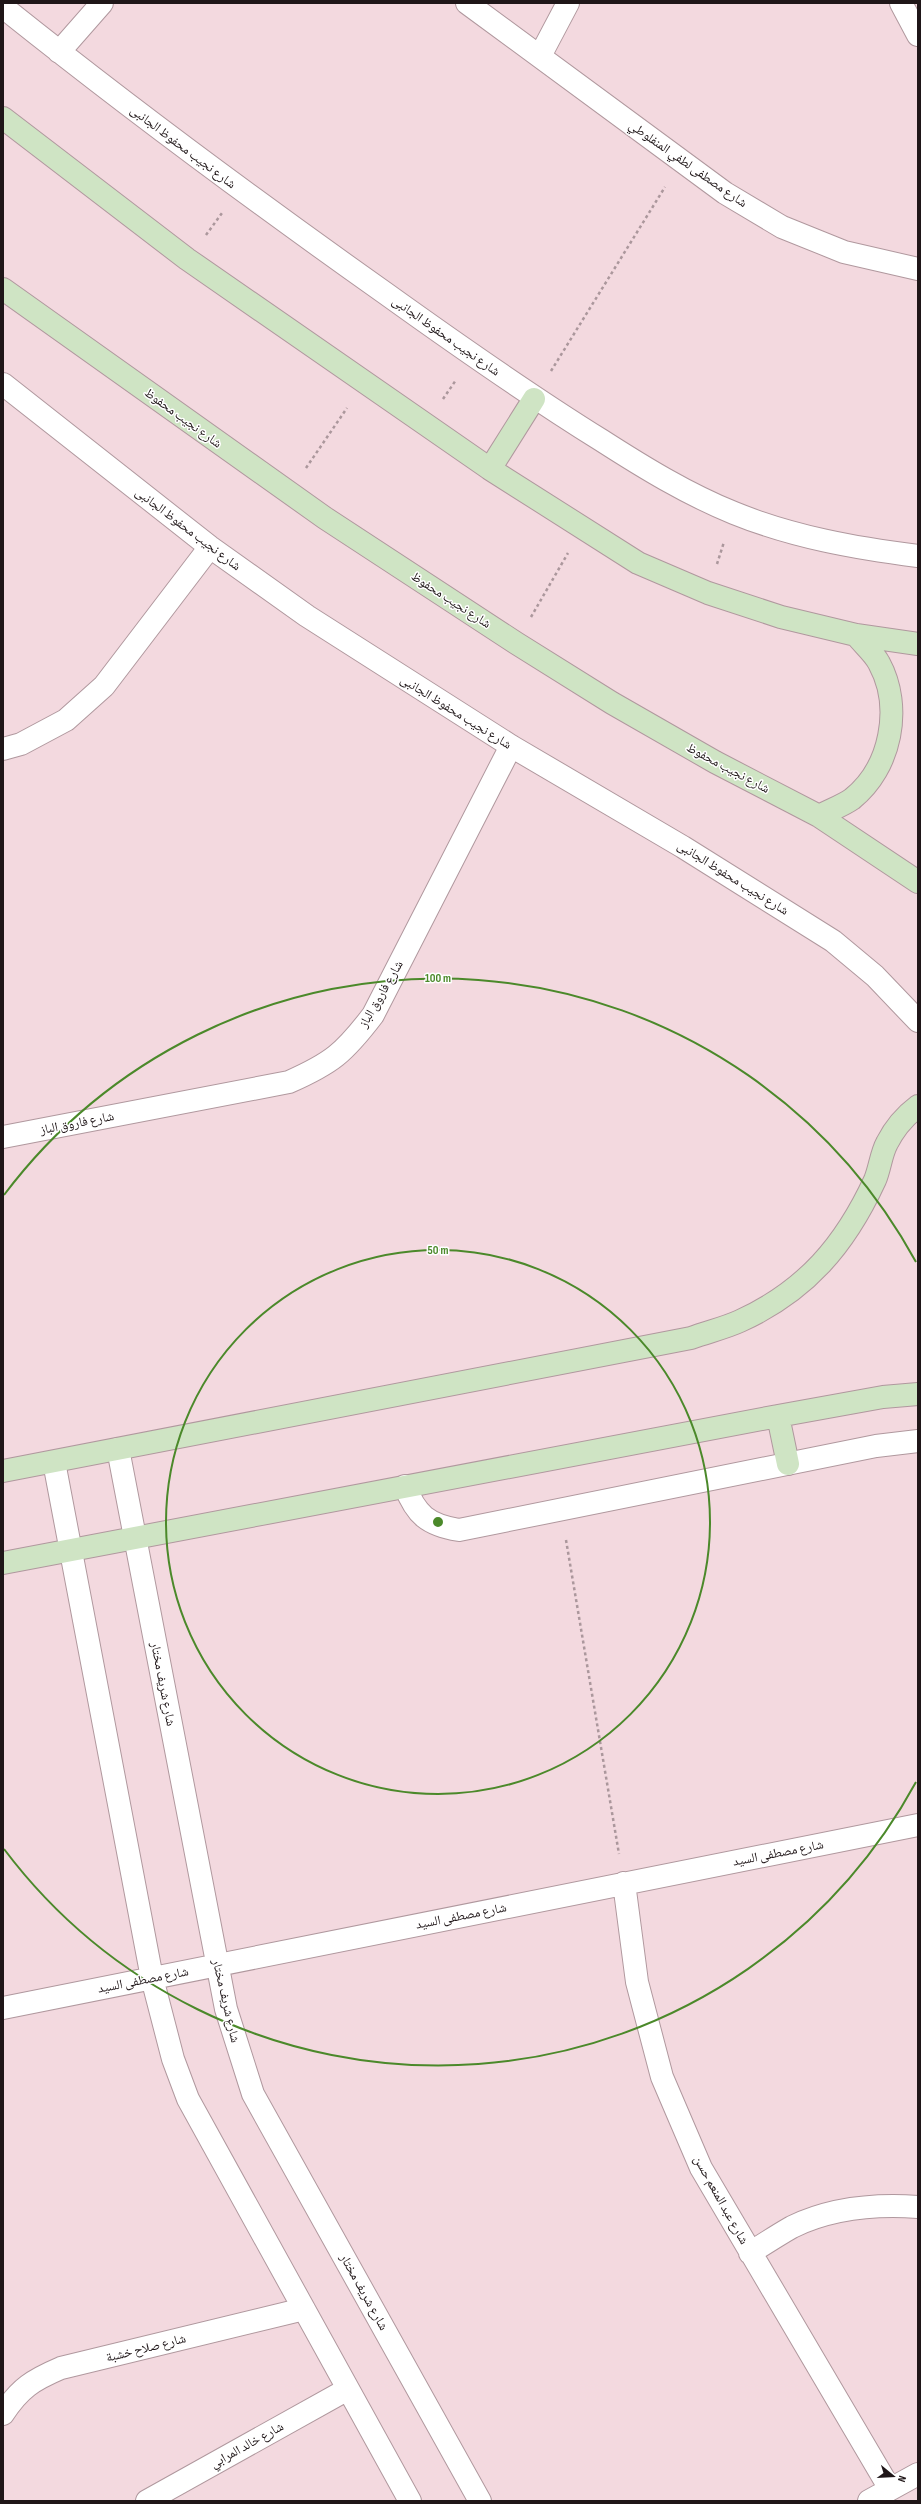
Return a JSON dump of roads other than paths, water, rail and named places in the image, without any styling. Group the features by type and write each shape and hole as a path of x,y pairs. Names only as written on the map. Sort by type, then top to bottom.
{"street":[{"path":"59,52 102,3"},
{"name":"شارع مصطفى لطفي المنفلوطي","path":"467,3 725,193 782,227 844,252 918,269"},
{"path":"540,56 568,3"},
{"path":"901,3 918,35"},
{"name":"شارع نجيب محفوظ الجانبى","path":"3,8 240,190 534,399 680,488 734,513 795,534 851,547 918,556"},
{"path":"3,118 187,259 490,469 638,563 708,593 781,617 856,635 918,644"},
{"name":"شارع نجيب محفوظ","path":"3,289 288,493 516,643 619,707 715,762 819,816 918,882"},
{"name":"شارع نجيب محفوظ الجانبى","path":"3,384 210,547 307,616 511,746 683,847 833,942 875,976 918,1021"},
{"path":"490,469 534,399"},
{"path":"3,749 21,744 66,720 104,686 210,547"},
{"path":"819,816 852,798 877,771 890,736 891,699 882,670 879,663 856,635"},
{"name":"شارع فاروق الباز","path":"3,1137 289,1082 327,1063 349,1046 373,1015 511,746"},
{"path":"3,1471 691,1338 740,1322 784,1297 822,1264 853,1224 876,1178 887,1143 908,1113 918,1106"},
{"path":"3,1563 778,1416 883,1397 918,1394"},
{"path":"778,1416 788,1464"},
{"path":"405,1486 412,1504 424,1518 446,1528 459,1530 876,1446 918,1441"},
{"name":"شارع شريف مختار","path":"118,1449 226,2009 253,2094 480,2501"},
{"path":"54,1462 152,1978 171,2052 188,2099 410,2501"},
{"name":"شارع مصطفى السيد","path":"3,2008 918,1824"},
{"name":"شارع عبد المنعم حسن","path":"624,1883 637,1982 662,2077 701,2168 890,2489"},
{"path":"750,2253 793,2227 840,2211 890,2205 918,2207"},
{"name":"شارع صلاح خشبة","path":"3,2414 12,2401 33,2380 61,2368 304,2309"},
{"name":"شارع خالد المرابي","path":"147,2501 348,2389"},
{"path":"869,2501 918,2474"}]}
